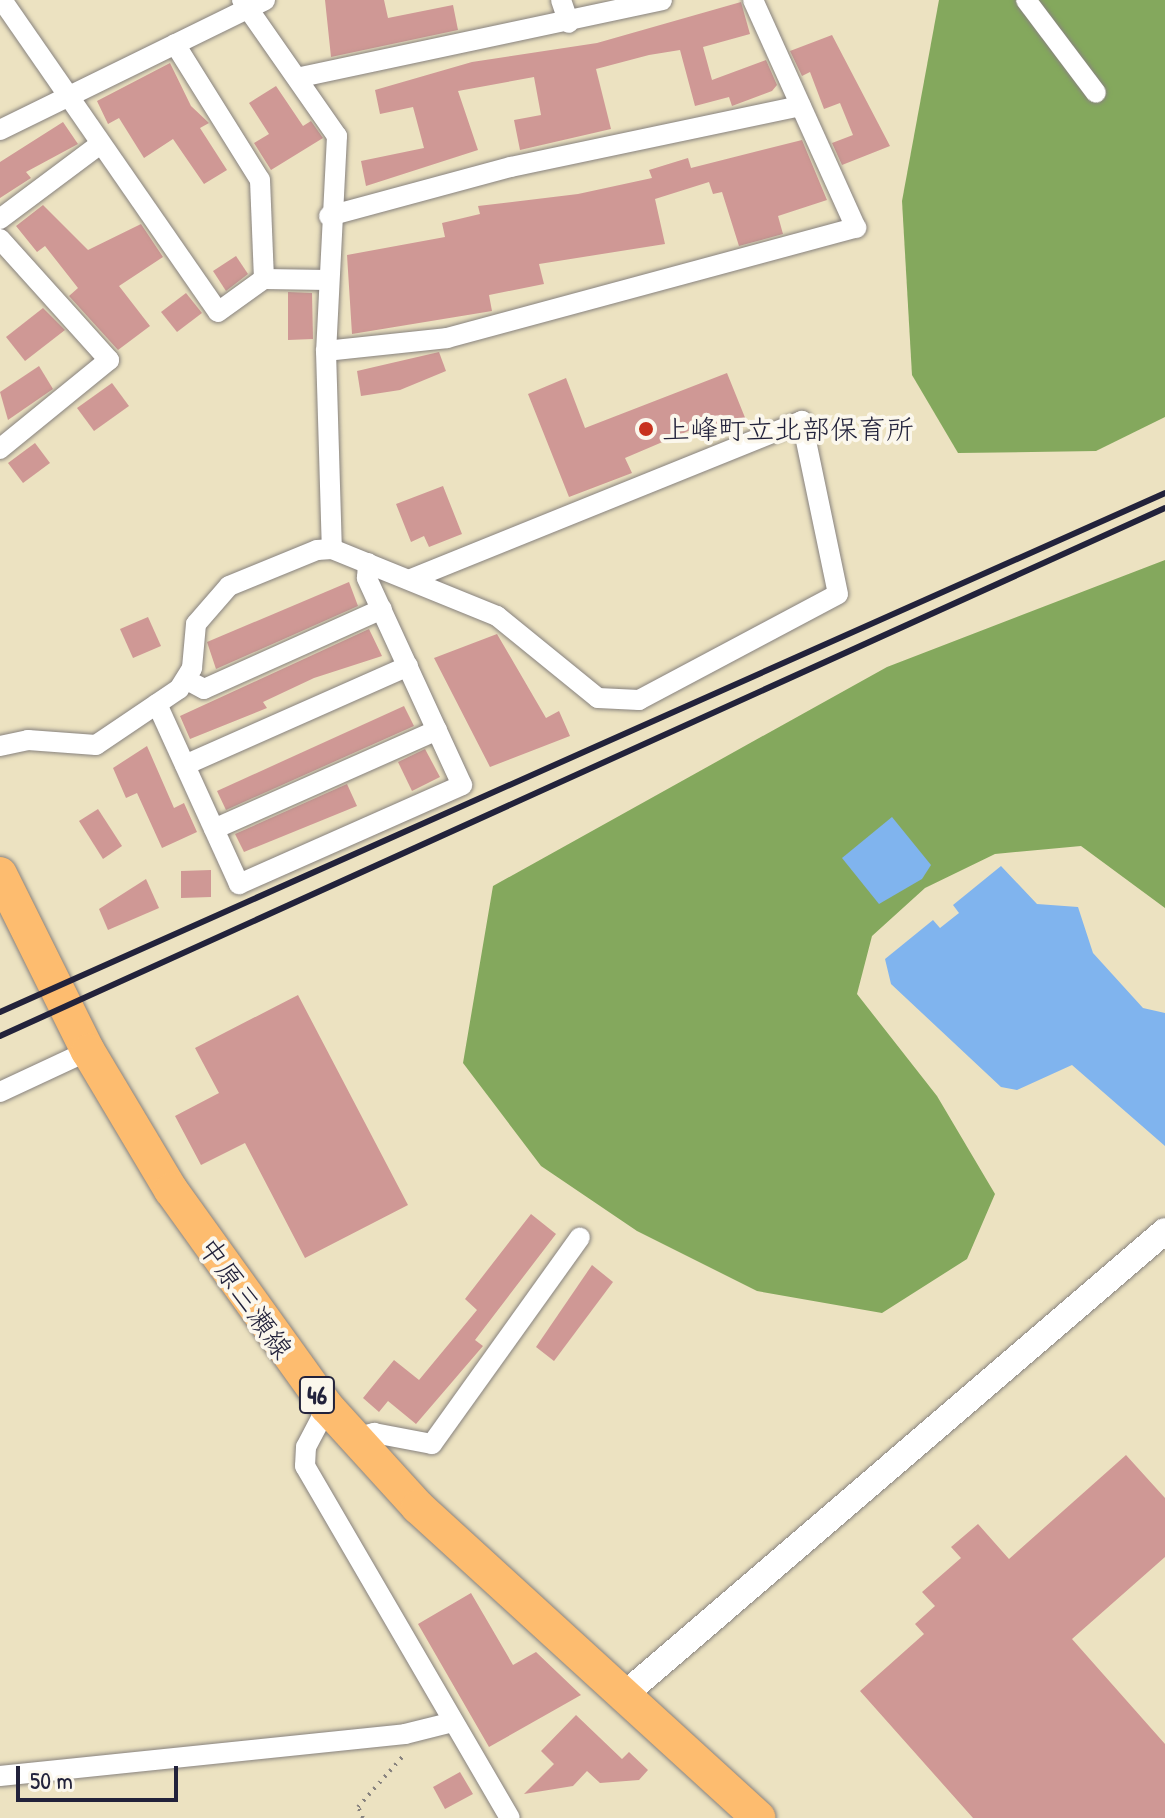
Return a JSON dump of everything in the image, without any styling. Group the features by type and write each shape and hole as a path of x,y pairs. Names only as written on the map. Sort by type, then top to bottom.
{"main road":[{"name":"中原三瀬線","path":"0,874 88,1051 171,1190 327,1407 418,1507 758,1818"}],"street":[{"path":"2,0 65,97 218,312 264,279 328,280"},
{"path":"561,0 569,23"},
{"path":"301,77 569,23 662,0"},
{"path":"326,351 447,338 856,228 753,0"},
{"path":"1026,0 1096,93"},
{"path":"0,130 251,3 337,136 329,216 326,351 332,549"},
{"path":"175,44 260,180 264,279"},
{"path":"329,216 511,167 801,106"},
{"path":"0,219 99,145"},
{"path":"0,239 109,360 0,449"},
{"path":"0,746 28,740 84,749 157,704 187,680 196,624 214,599 229,586 332,549 497,616 583,692 639,700 838,594 802,421 410,579"},
{"path":"157,704 239,884 462,785 382,609 368,563"},
{"path":"187,680 204,689 382,609"},
{"path":"185,765 408,666"},
{"path":"214,829 437,730"},
{"path":"0,1092 88,1051"},
{"path":"625,1694 1165,1231"},
{"path":"355,1438 374,1433 432,1444 580,1237"},
{"path":"327,1407 306,1447 305,1466 510,1818"},
{"path":"0,1776 405,1734 453,1722"}],"path":[{"path":"363,1818 358,1807 406,1753 405,1734"}],"green space":[{"path":"939,0 1165,0 1165,417 1096,451 958,453 912,375 902,201"},
{"path":"1165,560 1165,908 1081,846 995,854 925,888 872,936 857,994 937,1096 995,1194 967,1259 882,1313 757,1291 637,1231 541,1166 463,1063 493,886 887,667"}],"water":[{"path":"892,817 931,865 922,879 879,904 842,858"},
{"path":"1001,866 1037,904 1078,907 1093,953 1143,1008 1165,1013 1165,1146 1072,1065 1017,1090 1001,1087 891,984 885,959 933,920 940,928 959,913 953,905"}],"building":[{"path":"325,0 384,0 388,18 453,5 458,30 331,57"},
{"path":"741,2 750,34 703,47 712,80 766,60 777,85 772,91 732,106 729,97 695,106 680,50 649,55 596,69 611,129 520,150 514,120 541,115 534,77 458,91 478,150 366,186 361,161 424,148 413,107 380,114 375,90 472,62 597,43"},
{"path":"832,35 890,146 842,165 832,143 853,135 840,103 824,109 810,72 802,76 790,51"},
{"path":"170,63 191,106 209,123 200,128 227,170 204,184 173,139 144,158 119,118 108,124 97,101"},
{"path":"276,86 303,126 311,121 323,138 271,170 254,143 269,134 249,103"},
{"path":"63,122 78,144 26,172 31,178 0,198 0,162"},
{"path":"802,140 827,200 778,216 783,234 739,246 722,192 713,194 709,182 655,199 665,244 539,264 544,284 489,295 492,311 352,334 347,255 445,237 442,223 480,214 478,206 578,194 652,178 649,170 688,158 691,168"},
{"path":"43,205 88,250 141,224 163,257 119,286 150,326 118,350 69,296 78,288 45,246 37,252 16,226"},
{"path":"236,256 248,274 226,291 213,271"},
{"path":"288,292 312,293 313,339 288,340"},
{"path":"186,293 202,313 177,332 161,312"},
{"path":"43,308 65,330 25,361 6,337"},
{"path":"439,352 446,371 400,390 361,396 357,371"},
{"path":"39,366 53,389 8,420 0,392"},
{"path":"727,373 748,425 715,440 707,423 625,458 632,473 569,497 528,394 566,378 585,428"},
{"path":"112,383 129,406 94,431 77,408"},
{"path":"35,443 50,463 23,483 8,463"},
{"path":"443,486 462,534 429,547 424,536 411,542 396,504"},
{"path":"349,582 358,606 216,669 207,642"},
{"path":"148,617 161,646 133,658 120,629"},
{"path":"369,629 382,656 314,678 263,702 267,708 190,739 180,716"},
{"path":"497,634 546,718 559,711 570,736 490,767 434,658"},
{"path":"404,706 414,726 226,810 217,791"},
{"path":"147,746 174,808 184,803 197,832 162,848 137,793 126,798 113,768"},
{"path":"425,749 440,777 412,791 398,762"},
{"path":"347,784 357,806 244,852 235,834"},
{"path":"98,809 122,846 103,859 79,821"},
{"path":"211,870 211,897 181,898 181,871"},
{"path":"146,879 159,908 108,930 99,909"},
{"path":"298,995 408,1205 305,1258 245,1143 201,1165 175,1116 219,1093 195,1048"},
{"path":"531,1214 556,1234 475,1340 483,1346 416,1424 388,1401 379,1412 363,1398 394,1360 419,1380 477,1310 465,1299"},
{"path":"592,1265 613,1282 554,1361 536,1347"},
{"path":"1126,1455 1165,1498 1165,1557 1072,1639 1165,1744 1165,1818 973,1818 860,1691 924,1634 915,1624 935,1606 922,1592 961,1558 951,1547 978,1524 1009,1559"},
{"path":"471,1593 513,1665 536,1652 581,1695 489,1747 418,1624"},
{"path":"576,1715 622,1759 629,1752 648,1770 639,1780 600,1783 587,1771 573,1786 524,1794 554,1764 541,1751"},
{"path":"460,1772 473,1794 445,1809 433,1787"}],"railway":[{"path":"0,1012 1165,493"},
{"path":"0,1036 1165,508"}],"place":[{"name":"上峰町立北部保育所","path":"646,429"}]}
